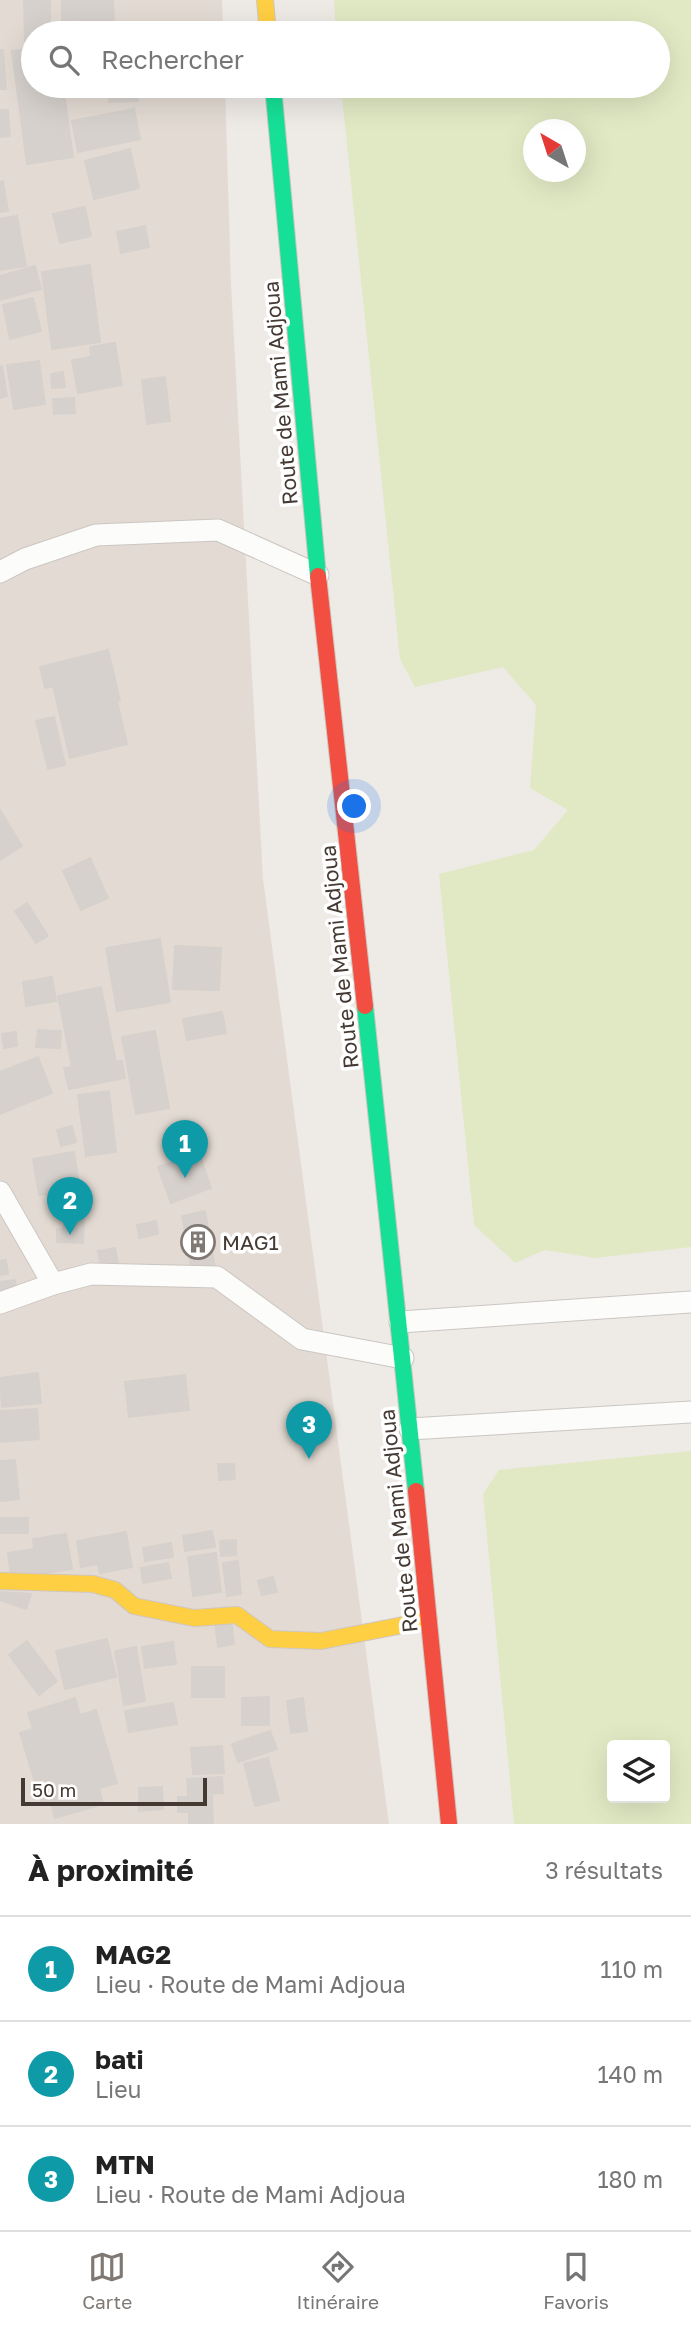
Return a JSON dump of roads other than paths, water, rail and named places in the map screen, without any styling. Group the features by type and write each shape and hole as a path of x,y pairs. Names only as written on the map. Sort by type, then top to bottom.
{"street":[{"path":"265,0 267,21"},
{"name":"Route de Mami Adjoua","path":"274,98 318,575 400,1322 449,1824"},
{"path":"0,572 24,559 96,535 218,530 318,575"},
{"path":"0,1192 53,1284"},
{"path":"0,1303 53,1284 92,1274 218,1277 302,1339 403,1358"},
{"path":"400,1322 691,1302"},
{"path":"410,1429 691,1412"},
{"path":"0,1581 93,1584 115,1590 134,1606 194,1618 237,1615 270,1639 321,1642 429,1620"}],"place":[{"name":"MAG2","path":"185,1178"},
{"name":"bati","path":"70,1235"},
{"name":"MAG1","path":"198,1242"},
{"name":"MTN","path":"309,1459"}]}
